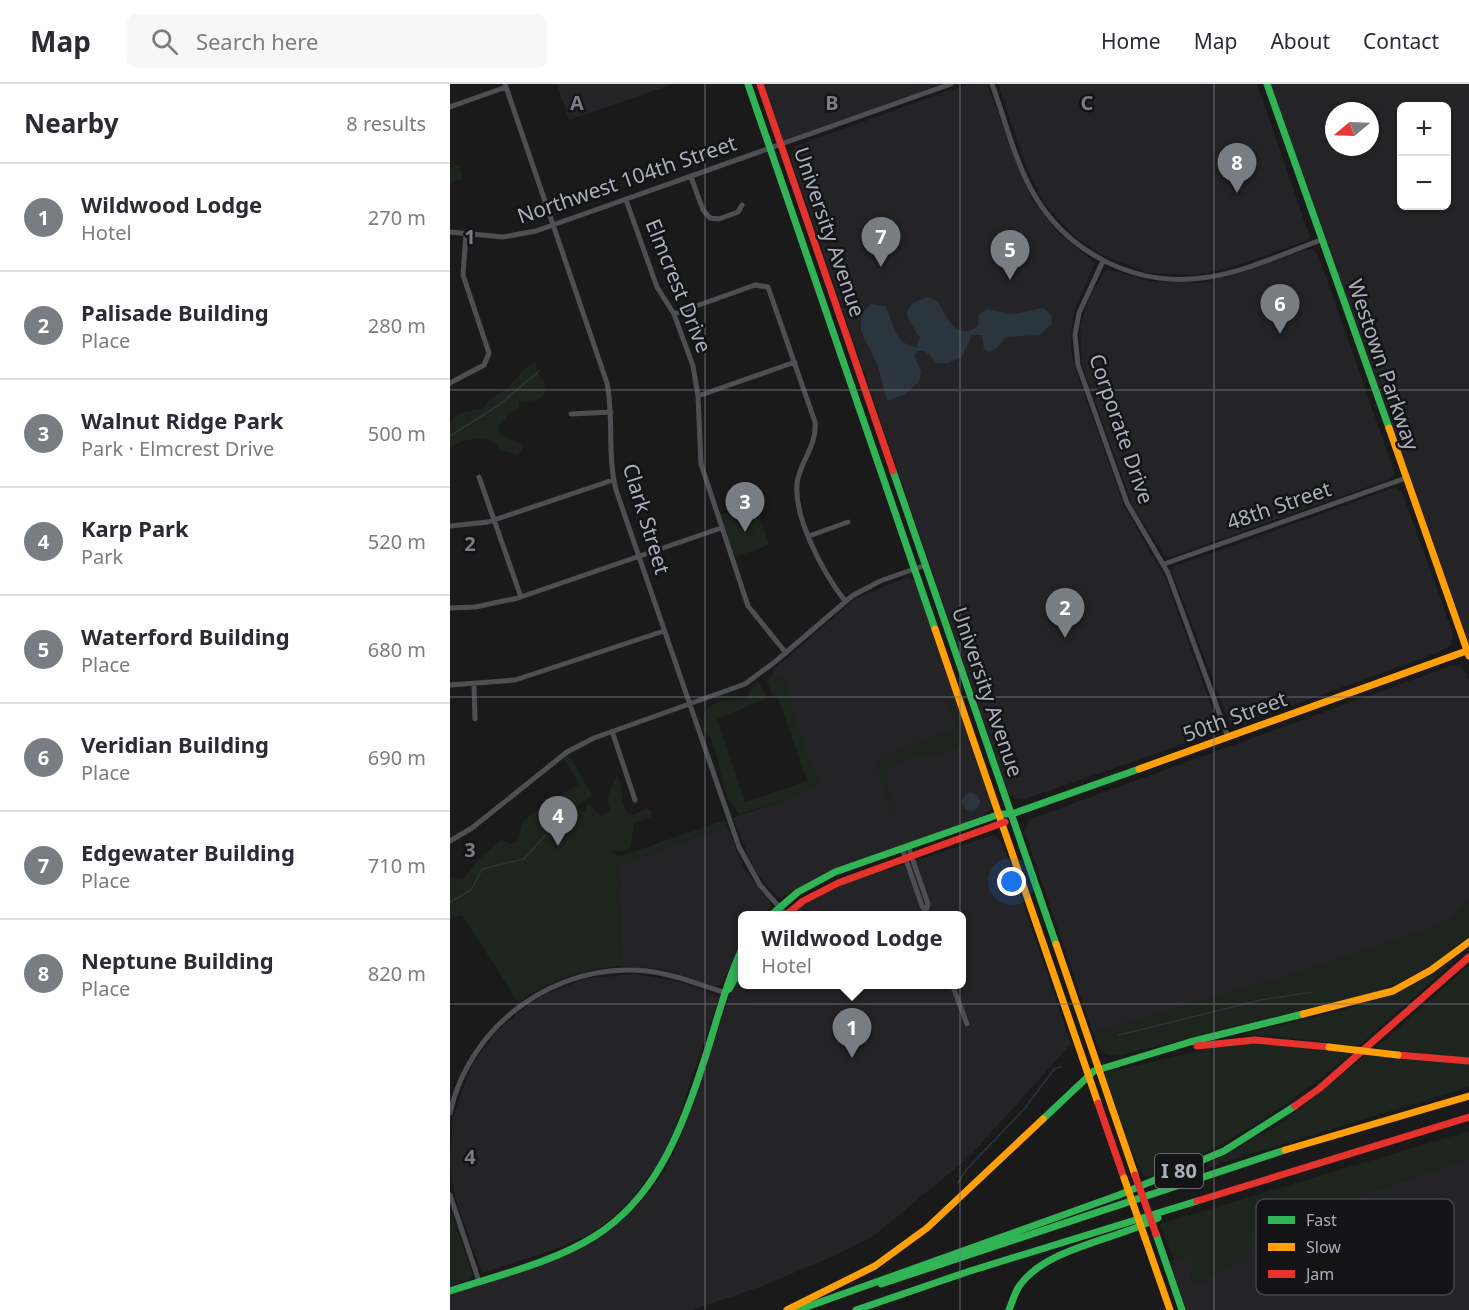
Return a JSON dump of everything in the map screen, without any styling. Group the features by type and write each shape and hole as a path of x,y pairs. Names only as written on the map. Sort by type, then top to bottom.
{"main road":[{"name":"University Avenue","path":"748,84 776,147 926,565 1182,1310"},
{"name":"University Avenue","path":"760,84 776,147 915,569 1170,1310"},
{"name":"Westown Parkway","path":"1267,84 1468,652"},
{"name":"50th Street","path":"1012,814 1468,652"},
{"path":"774,911 821,878 1000,814 1012,814"},
{"path":"790,911 803,901 838,883 1003,824 1012,814"},
{"path":"788,1310 875,1266 902,1249 927,1228 1089,1073 1142,1056 1393,991 1431,970 1469,942"},
{"path":"450,1290 583,1242 608,1226 637,1202 662,1167 676,1139 726,993 729,976 738,957"},
{"name":"I 80","path":"798,1310 1119,1194 1224,1151 1268,1125 1320,1088 1469,957"},
{"path":"726,993 738,973"},
{"path":"1142,1056 1227,1041 1255,1040 1469,1061"},
{"path":"838,1296 890,1282 1255,1159 1469,1096"},
{"path":"1418,1133 1469,1117"},
{"name":"I 80","path":"855,1310 970,1270 1167,1212 1418,1133 1469,1122"},
{"path":"1009,1310 1017,1288 1037,1268 1055,1258 1141,1229 1167,1212"}],"street":[{"name":"Northwest 104th Street","path":"450,231 514,236 553,225 951,84"},
{"path":"992,84 1027,181 1037,199 1072,240 1103,261 1151,277 1202,278 1230,272 1322,240"},
{"path":"450,107 505,86"},
{"name":"Clark Street","path":"505,86 608,383 611,412 610,457 613,480 739,847 760,885 782,911"},
{"path":"691,177 703,210 710,218 719,219 738,212 742,205"},
{"name":"Elmcrest Drive","path":"626,200 657,286 674,314 693,366 698,396 700,464 721,528 751,612 786,653"},
{"path":"450,383 484,365 489,353 463,275 466,234"},
{"name":"Corporate Drive","path":"1103,261 1079,314 1075,335 1076,357 1127,503 1164,564 1228,737"},
{"path":"674,314 755,285 764,285 771,292 815,422 814,440 799,476 796,490 809,536 826,575 845,601"},
{"path":"698,396 795,362"},
{"path":"571,414 611,412"},
{"path":"479,477 521,597"},
{"name":"48th Street","path":"1164,564 1406,478"},
{"path":"450,526 470,526 494,521 613,480"},
{"path":"809,536 848,522"},
{"path":"450,608 493,605 521,597 721,528"},
{"path":"450,841 472,828 553,760 612,731 745,684 786,653 845,601 880,581 926,565"},
{"path":"450,685 474,685 515,680 664,631"},
{"path":"474,685 476,719"},
{"path":"612,731 635,800"},
{"path":"905,847 922,906 926,911"},
{"path":"450,1113 461,1077 475,1051 494,1028 520,1005 555,985 594,973 644,970 678,977 726,993"},
{"path":"954,989 967,1024"},
{"path":"450,1195 479,1281"}],"shaded area":[{"path":"557,84 673,84 569,120"},
{"path":"760,84 951,84 781,145"},
{"path":"967,84 987,84 1031,198 1058,233 1095,263 1076,306 1072,324 1071,351 1075,368 1124,506 1167,582 1218,725 1213,734 1022,800 1015,799 1008,793 790,156 796,146"},
{"path":"998,84 1257,84 1310,237 1306,241 1229,268 1195,275 1149,273 1106,257 1076,238 1044,203 1028,171"},
{"path":"1267,84 1469,84 1469,650"},
{"path":"459,165 463,179 450,182 450,167"},
{"path":"1308,249 1314,250 1319,257 1395,474 1390,479 1171,557 1165,556 1134,509 1082,365 1080,328 1089,297 1106,269 1150,281 1200,283 1237,274"},
{"path":"927,297 938,302 953,326 964,332 978,326 979,314 987,309 1013,314 1043,308 1051,314 1052,324 1039,335 1006,337 997,348 989,352 984,349 982,335 972,335 962,357 948,363 937,363 925,351 917,351 914,355 921,371 919,382 905,394 887,401 878,366 861,331 861,313 871,304 885,306 899,337 908,345 916,347 920,338 908,319 907,310 913,303"},
{"path":"535,362 540,379 544,382 544,394 538,399 519,403 519,409 510,413 498,427 500,434 524,446 518,455 499,450 495,442 477,438 460,442 450,448 450,422 459,413 483,408 489,400 509,386"},
{"path":"1396,487 1402,492 1453,634 1451,645 1439,652 1238,725 1230,724 1172,572 1173,567"},
{"path":"755,503 769,545 735,557 720,515"},
{"path":"907,577 916,582 992,804 991,809 983,816 826,872 779,899 755,871 733,818 798,796 809,783 772,671 855,599"},
{"path":"1453,665 1462,668 1469,679 1469,902 1443,924 1303,971 1093,1033 1025,833 1028,820"},
{"path":"772,675 779,680 783,675 786,679 785,684 802,737 813,767 822,783 805,789 797,797 739,814 728,800 712,740 702,729 707,709 717,702 745,699 753,686 759,683 766,695 765,699 717,719 745,802 807,781 778,698 771,693 767,680"},
{"path":"949,699 954,703 964,738 952,751 913,757 895,764 889,770 884,780 895,811 892,812 879,772 875,768 877,764 891,754 915,743 956,730 958,726 947,701"},
{"path":"569,755 592,795 577,806 580,811 585,812 588,803 600,815 610,812 607,798 617,775 627,811 631,815 647,809 652,811 651,817 635,823 629,850 619,852 611,849 618,857 725,820 727,826 619,865 622,966 567,977 518,1002 462,915 450,919 450,877 463,880 478,860 501,840 511,844 518,841 523,820 579,784 564,758"},
{"path":"971,793 979,798 980,802 975,810 971,811 963,806 962,802 967,794"},
{"path":"727,826 743,867 769,901 771,907 768,911 738,911 738,951 721,985 715,986 661,969 622,966 619,865"},
{"path":"994,835 1003,844 1071,1044 968,1158 871,1238 834,1256 760,1287 692,1310 450,1310 450,1295 579,1248 616,1226 645,1198 668,1165 677,1146 730,995 738,979 738,989 966,989 966,911 796,911 845,883"},
{"path":"1469,902 1469,937 1434,964 1384,990 1119,1056 1106,1054 1100,1049 1093,1033 1303,971 1443,924"},
{"path":"1446,965 1448,967 1359,1046 1272,1036 1238,1035 1372,1001 1398,991"},
{"path":"1469,965 1469,1059 1376,1048"},
{"path":"634,974 677,981 714,994 719,998 675,1128 661,1159 633,1198 608,1222 588,1235 553,1250 482,1273 456,1201 450,1166 453,1117 472,1065 497,1031 529,1004 548,993 585,979"},
{"path":"1254,1043 1352,1053 1279,1109 1228,1141 1145,1178 1133,1155 1104,1073 1216,1047"},
{"path":"1366,1055 1469,1063 1469,1087 1209,1167 1208,1164 1282,1123"},
{"path":"1469,1131 1469,1158 1350,1199 1256,1199 1256,1231 1248,1234 1253,1240 1253,1248 1248,1254 1199,1285 1190,1281 1193,1253 1174,1260 1160,1224"},
{"path":"1469,1158 1469,1310 1182,1310 1165,1263 1256,1232 1256,1295 1454,1295 1454,1199 1350,1199"},
{"path":"450,1210 472,1274 470,1279 450,1286"}],"waterway":[{"path":"450,436 499,405 539,371"},
{"path":"450,902 471,890 482,869 524,859 560,819"},
{"path":"1119,1035 1261,1000 1313,992"},
{"path":"958,1183 966,1170 1025,1108 1055,1068 1061,1067"}],"traffic: fast":[{"path":"748,84 935,629"},
{"path":"1267,84 1389,428"},
{"path":"893,471 1056,944"},
{"path":"776,911 798,892 835,872 1000,814 1012,814 1139,769"},
{"path":"450,1291 561,1254 595,1236 616,1221 634,1203 662,1163 684,1118 738,959"},
{"path":"729,989 738,973"},
{"path":"1043,1119 1094,1071 1190,1042 1303,1014"},
{"path":"798,1310 1119,1195 1224,1151 1295,1106"},
{"path":"881,1284 1285,1150"},
{"path":"856,1310 970,1271 1197,1201"},
{"path":"1009,1310 1018,1288 1030,1274 1045,1263 1082,1246 1158,1218"},
{"path":"1156,1234 1182,1310"}],"traffic: slow":[{"path":"1389,428 1469,656"},
{"path":"935,629 1098,1103"},
{"path":"1139,769 1469,650"},
{"path":"1303,1014 1393,991 1431,970 1469,942"},
{"path":"1056,944 1135,1175"},
{"path":"1329,1047 1398,1055"},
{"path":"1285,1150 1469,1096"},
{"path":"787,1310 875,1266 927,1228 1043,1119"},
{"path":"1124,1178 1145,1238"},
{"path":"1145,1238 1170,1310"}],"traffic: jam":[{"path":"760,84 893,471"},
{"path":"791,911 803,901 838,883 1005,822"},
{"path":"1295,1106 1320,1088 1469,957"},
{"path":"1197,1046 1255,1040 1329,1047"},
{"path":"1398,1055 1469,1061"},
{"path":"1098,1103 1124,1178"},
{"path":"1197,1201 1469,1117"},
{"path":"1135,1175 1156,1234"}],"place":[{"name":"Neptune Building","path":"1237,193"},
{"name":"Edgewater Building","path":"881,267"},
{"name":"Waterford Building","path":"1010,280"},
{"name":"Veridian Building","path":"1280,334"},
{"name":"Walnut Ridge Park","path":"745,532"},
{"name":"Palisade Building","path":"1065,638"},
{"name":"Karp Park","path":"558,846"},
{"name":"Wildwood Lodge","path":"852,1058"}]}
